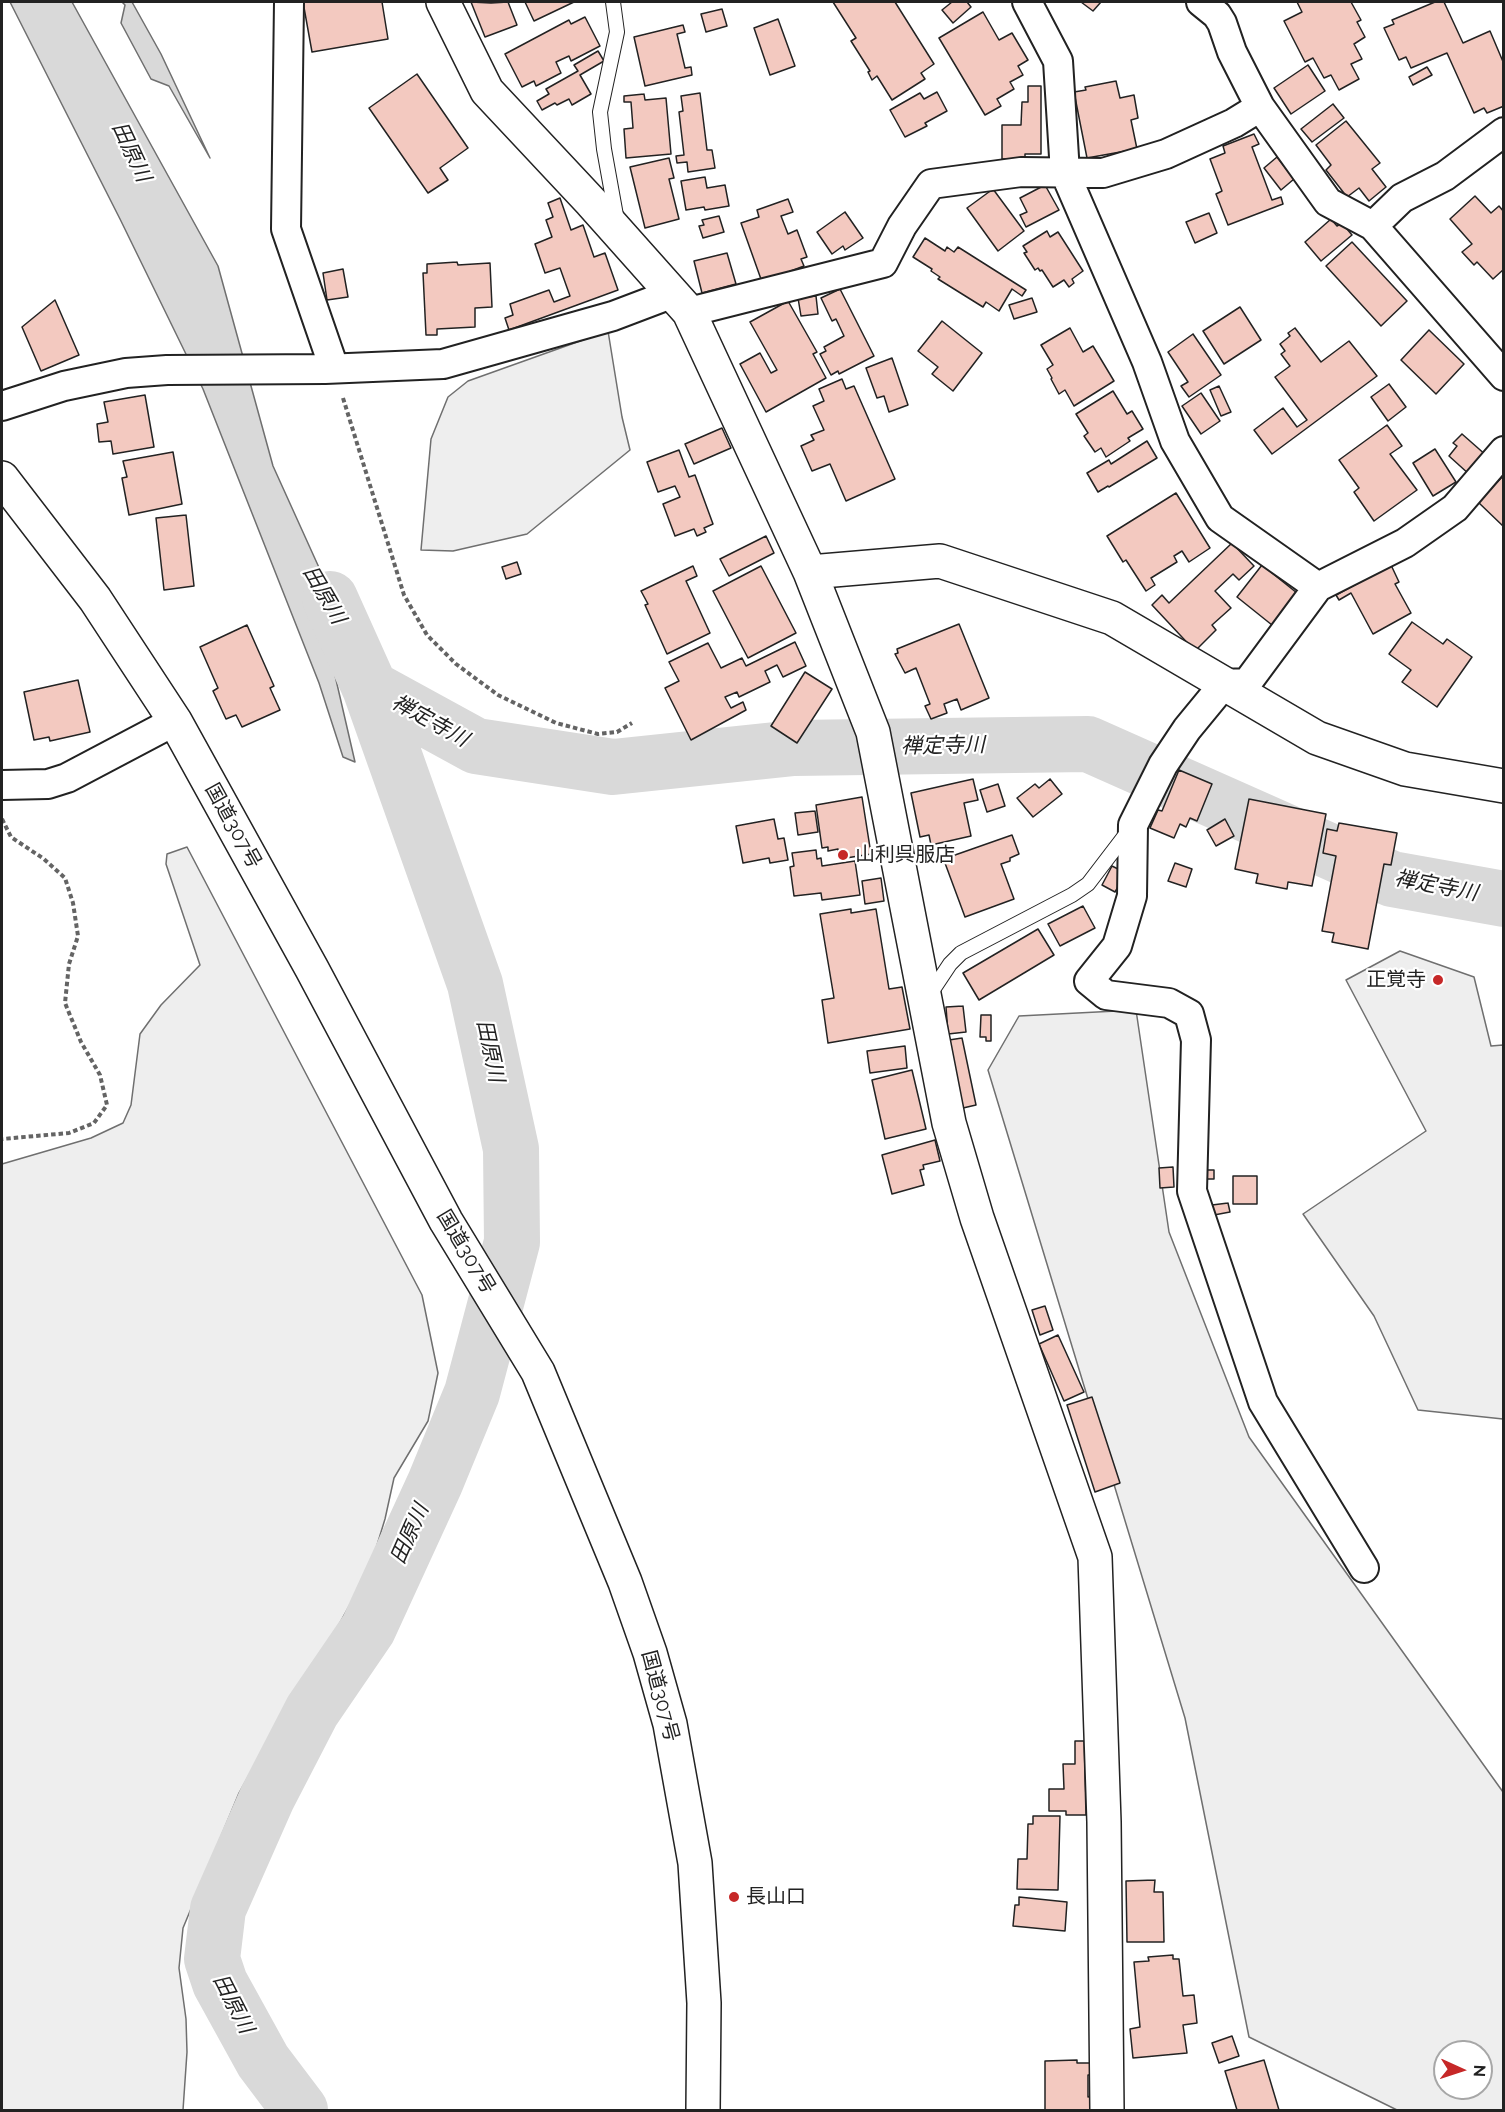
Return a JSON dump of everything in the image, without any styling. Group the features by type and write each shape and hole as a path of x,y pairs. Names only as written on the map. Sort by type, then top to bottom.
{"main road":[{"path":"443,2 487,91 680,303 810,572 873,732 949,1123 977,1218 1095,1557 1104,1822 1107,2110"},
{"name":"国道307号","path":"2,478 95,599 175,721 312,969 446,1221 538,1372 625,1582 650,1653 670,1724 695,1863 704,2003 703,2110"},
{"path":"810,572 940,561 1112,618 1317,738 1405,769 1503,786"}],"street":[{"path":"288,2 286,229 330,369"},
{"path":"1027,2 1058,61 1065,173 1147,362 1175,441 1220,518 1318,587"},
{"path":"1201,2 1217,15 1232,52 1260,107 1328,202 1373,226 1503,376"},
{"path":"2,405 64,386 126,373 168,370 330,369 443,364 613,316 883,263 902,226 930,184 1021,172 1103,174 1166,154 1234,123 1260,107"},
{"path":"1373,226 1402,198 1445,176 1503,132"},
{"path":"1364,1568 1263,1402 1192,1191 1196,1041 1188,1014 1169,1003 1106,995 1089,981 1117,945 1132,896 1133,825 1163,765 1187,729 1224,684 1247,683 1318,587 1405,543 1455,508 1503,451"},
{"path":"2,785 48,784 67,778 175,721"}],"lane":[{"path":"613,2 617,32 600,112 604,150 620,235"},
{"path":"926,1001 950,964 961,953 1072,895 1088,884 1133,825"}],"path":[{"path":"330,369 404,595 426,635 456,664 498,695 556,723 598,734 617,732 632,723"},
{"path":"2,819 12,837 44,859 65,878 73,903 78,936 69,964 65,1003 81,1042 100,1075 107,1105 94,1123 69,1133 2,1139"}],"shaded area":[{"path":"608,331 622,417 630,450 527,534 453,551 421,550 431,439 448,397 468,381"},
{"path":"187,847 422,1295 438,1373 428,1421 394,1478 385,1519 370,1568 337,1628 305,1675 239,1793 183,1928 179,1968 186,2019 187,2052 183,2110 2,2110 2,1164 91,1138 123,1123 131,1105 140,1034 161,1005 200,965 166,864 167,854"},
{"path":"1400,951 1474,977 1491,1046 1503,1045 1503,1419 1418,1410 1374,1316 1303,1214 1426,1131 1346,980"},
{"path":"1136,1010 1169,1232 1249,1437 1503,1792 1503,2110 1397,2110 1249,2037 1185,1718 988,1070 1019,1016"}],"water":[{"path":"10,2 72,2 218,266 273,466 326,583 401,686 343,660 334,671 355,762 343,757 319,683 203,389"},
{"path":"122,2 132,2 161,54 210,158 169,86 151,79 121,23 125,5"}],"building":[{"path":"303,2 382,2 388,39 312,52"},
{"path":"471,2 508,2 517,25 485,37"},
{"path":"525,2 574,2 534,21"},
{"path":"833,2 895,2 934,64 921,73 925,79 892,100 877,76 872,80 868,72 870,71 851,41 856,38"},
{"path":"952,2 967,2 971,7 953,23 942,10"},
{"path":"1081,2 1101,2 1093,11"},
{"path":"1297,2 1351,2 1361,20 1357,22 1365,37 1354,44 1362,59 1351,64 1359,79 1339,90 1331,75 1324,78 1313,58 1305,62 1284,21 1302,12"},
{"path":"1435,2 1444,2 1463,43 1490,31 1504,64 1504,106 1487,113 1484,108 1474,113 1447,53 1411,68 1406,57 1399,60 1384,28 1394,24 1392,20"},
{"path":"722,9 727,26 706,32 701,14"},
{"path":"983,12 999,40 1012,33 1028,60 1018,66 1023,75 1010,82 1014,89 997,99 1001,106 985,115 939,38"},
{"path":"585,17 600,46 571,61 569,56 556,62 561,73 536,86 534,81 522,87 505,54 569,20 571,24"},
{"path":"778,19 795,66 770,75 754,28"},
{"path":"683,25 685,32 677,34 685,68 691,67 692,75 645,86 634,37"},
{"path":"598,51 604,61 580,75 591,94 572,105 569,99 542,110 537,101 549,94 546,89 578,71 574,65"},
{"path":"1308,65 1325,91 1291,114 1274,88"},
{"path":"1427,67 1432,75 1413,85 1409,77"},
{"path":"417,74 468,148 440,168 448,180 428,193 369,108"},
{"path":"1116,81 1120,98 1134,95 1138,118 1131,120 1137,149 1087,158 1074,92 1086,90 1085,87"},
{"path":"1028,86 1041,86 1041,154 1025,154 1025,159 1002,159 1002,125 1021,125 1022,102 1028,102"},
{"path":"937,92 947,111 925,123 927,126 905,137 890,110 920,93 924,99"},
{"path":"700,93 707,150 712,150 715,168 688,172 687,162 677,163 676,156 684,155 679,112 683,111 681,96"},
{"path":"644,94 645,100 666,98 671,154 626,158 624,129 633,128 631,102 624,102 624,96"},
{"path":"1333,104 1344,118 1312,142 1301,129"},
{"path":"1346,121 1380,163 1372,169 1386,187 1369,201 1359,188 1347,197 1326,170 1331,165 1316,145"},
{"path":"1254,134 1259,144 1252,147 1272,200 1281,197 1283,204 1228,225 1216,194 1222,191 1210,159 1225,153 1223,146"},
{"path":"1277,157 1294,179 1281,190 1264,168"},
{"path":"669,158 674,178 669,179 679,219 645,228 630,167"},
{"path":"705,177 707,188 725,185 729,206 686,210 681,181"},
{"path":"1045,185 1059,210 1026,227 1020,215 1027,212 1020,198"},
{"path":"993,189 1024,231 998,251 967,208"},
{"path":"1475,196 1491,213 1499,206 1504,212 1504,269 1493,279 1477,262 1474,265 1462,252 1472,244 1450,219"},
{"path":"560,198 571,230 583,225 594,257 605,253 618,290 509,330 505,318 513,315 510,304 549,290 554,302 570,296 560,268 545,273 535,244 552,237 546,220 553,217 548,203"},
{"path":"788,199 793,212 781,216 788,234 797,230 807,257 801,259 804,266 762,282 741,223 759,217 757,210"},
{"path":"845,212 863,238 845,250 843,246 832,254 817,232"},
{"path":"1209,213 1217,233 1195,243 1186,222"},
{"path":"719,216 724,232 703,238 699,226 704,225 702,220"},
{"path":"1331,219 1337,226 1342,223 1352,235 1321,261 1305,242"},
{"path":"1047,231 1050,237 1058,232 1083,271 1072,279 1074,283 1069,287 1064,280 1053,287 1042,270 1038,268 1035,270 1024,253 1027,252 1023,246"},
{"path":"925,238 945,251 947,247 954,252 958,247 1026,290 1022,296 1012,289 999,311 986,302 983,307 938,279 940,277 931,271 932,269 913,257"},
{"path":"1352,242 1407,301 1381,326 1326,266"},
{"path":"727,253 736,284 702,293 694,261"},
{"path":"457,262 458,265 490,263 492,307 475,308 475,327 437,329 437,335 426,335 423,273 427,273 427,264"},
{"path":"343,269 348,297 327,300 323,273"},
{"path":"840,289 874,356 839,374 838,371 831,375 820,354 826,351 824,347 844,336 836,319 832,321 821,298"},
{"path":"816,296 818,314 801,316 798,298"},
{"path":"1032,298 1037,312 1014,319 1009,305"},
{"path":"55,300 79,355 41,371 22,327"},
{"path":"788,301 817,352 813,354 826,378 766,412 740,364 760,353 771,373 777,370 750,322"},
{"path":"1240,307 1261,340 1224,364 1203,331"},
{"path":"942,321 982,353 953,391 932,374 938,367 918,351"},
{"path":"1070,328 1083,352 1093,346 1114,381 1074,406 1065,390 1059,394 1047,369 1053,365 1041,345"},
{"path":"1295,328 1321,362 1349,341 1377,376 1272,454 1254,430 1283,408 1297,427 1307,420 1275,377 1290,366 1281,354 1285,351 1280,344 1290,336 1288,333"},
{"path":"1429,330 1464,364 1436,394 1401,360"},
{"path":"1193,334 1221,375 1189,397 1181,386 1188,382 1168,352"},
{"path":"892,358 908,405 889,412 884,396 877,398 866,368"},
{"path":"842,379 846,389 854,386 895,479 846,501 830,464 812,471 801,446 814,440 811,435 824,430 813,406 824,401 819,389"},
{"path":"1389,384 1406,407 1388,421 1371,397"},
{"path":"1219,386 1231,412 1221,416 1210,390"},
{"path":"1113,391 1127,414 1132,411 1143,429 1128,438 1130,441 1106,457 1101,448 1095,452 1084,436 1088,433 1076,414"},
{"path":"1201,393 1220,421 1201,434 1182,406"},
{"path":"145,395 154,447 113,454 111,441 99,442 97,424 108,422 104,402"},
{"path":"1387,425 1402,446 1390,454 1417,490 1374,521 1354,492 1359,488 1339,460"},
{"path":"722,428 731,448 694,464 685,444"},
{"path":"1462,434 1487,456 1470,475 1449,456 1457,446 1453,443"},
{"path":"1147,441 1157,458 1098,492 1087,473 1109,460 1111,464"},
{"path":"1435,449 1456,482 1433,496 1413,463"},
{"path":"679,450 689,477 695,475 713,524 704,528 706,532 697,536 694,529 675,536 663,504 680,497 675,486 658,492 647,462"},
{"path":"173,452 182,504 129,515 122,478 127,477 123,461"},
{"path":"1504,475 1504,527 1478,502"},
{"path":"1176,493 1210,548 1189,562 1182,551 1174,556 1177,562 1151,578 1155,585 1146,591 1126,560 1123,562 1107,536"},
{"path":"186,515 194,586 164,590 156,518"},
{"path":"766,536 774,553 729,576 720,559"},
{"path":"1232,543 1254,566 1239,580 1233,574 1215,591 1231,608 1212,625 1216,630 1195,651 1152,605 1162,595 1169,603"},
{"path":"517,562 521,574 506,579 502,567"},
{"path":"1262,565 1297,593 1272,625 1237,597"},
{"path":"1391,565 1399,582 1395,584 1411,613 1373,634 1351,593 1339,600 1336,595"},
{"path":"693,566 697,576 686,581 710,633 667,654 641,591"},
{"path":"761,566 796,633 748,658 713,591"},
{"path":"1412,622 1443,644 1447,639 1472,657 1437,707 1402,682 1411,670 1389,654"},
{"path":"959,624 989,698 961,710 957,699 944,704 947,713 931,719 925,706 930,704 916,668 905,673 895,654 898,653 897,649"},
{"path":"247,625 274,686 270,688 280,710 242,727 236,715 226,719 213,691 218,688 200,647"},
{"path":"795,642 806,666 783,677 777,665 765,671 770,682 739,697 737,692 725,697 731,708 743,702 746,710 691,740 665,688 679,681 669,662 708,643 721,668 742,658 746,666"},
{"path":"805,672 832,689 797,743 771,726"},
{"path":"78,680 90,732 50,741 49,737 34,740 24,692"},
{"path":"1179,770 1212,784 1197,821 1190,818 1186,827 1180,824 1174,838 1150,828 1158,810 1162,811"},
{"path":"973,779 978,800 964,803 971,836 931,845 929,835 920,837 911,793"},
{"path":"1050,779 1062,794 1033,817 1017,798 1035,784 1039,788"},
{"path":"998,784 1005,806 987,812 980,790"},
{"path":"862,797 871,854 840,859 838,849 828,851 828,847 822,848 816,805"},
{"path":"1249,799 1326,814 1312,886 1288,882 1287,889 1256,883 1258,874 1235,869"},
{"path":"815,811 818,832 798,835 795,813"},
{"path":"774,819 778,839 784,838 788,860 770,863 769,858 743,863 736,826"},
{"path":"1225,819 1234,836 1216,846 1207,830"},
{"path":"1339,823 1397,833 1391,865 1384,864 1368,949 1332,942 1334,933 1322,931 1336,856 1323,853 1327,829 1337,831"},
{"path":"1012,835 1019,854 1001,864 1014,899 965,917 942,855 953,851 955,855"},
{"path":"816,850 817,859 821,858 822,866 855,861 860,895 822,900 821,893 794,896 790,867 794,866 792,853"},
{"path":"1175,863 1192,869 1186,887 1168,881"},
{"path":"1112,866 1126,873 1115,892 1102,885"},
{"path":"881,878 884,901 865,904 862,881"},
{"path":"1083,906 1095,928 1060,946 1048,924"},
{"path":"851,909 851,913 876,909 889,989 902,987 910,1029 828,1043 822,1000 834,998 820,914"},
{"path":"1038,929 1054,955 979,1000 963,973"},
{"path":"963,1006 966,1032 948,1034 946,1007"},
{"path":"981,1015 991,1015 991,1041 986,1041 986,1037 980,1037"},
{"path":"962,1038 976,1105 963,1108 949,1040"},
{"path":"905,1046 907,1068 870,1073 867,1051"},
{"path":"912,1070 926,1129 885,1139 872,1080"},
{"path":"935,1140 940,1161 923,1165 924,1169 920,1170 924,1185 892,1194 882,1155"},
{"path":"1173,1167 1174,1187 1160,1188 1159,1168"},
{"path":"1203,1170 1214,1170 1214,1179 1203,1179"},
{"path":"1233,1176 1257,1176 1257,1204 1233,1204"},
{"path":"1228,1203 1230,1212 1214,1215 1212,1205"},
{"path":"1045,1306 1053,1330 1040,1335 1032,1310"},
{"path":"1058,1335 1084,1392 1064,1401 1039,1344"},
{"path":"1092,1397 1120,1483 1095,1492 1067,1405"},
{"path":"1075,1741 1084,1741 1086,1815 1066,1815 1066,1811 1049,1811 1049,1789 1064,1789 1063,1764 1075,1764"},
{"path":"1033,1816 1060,1816 1058,1890 1017,1889 1018,1859 1027,1859 1028,1824 1033,1824"},
{"path":"1155,1880 1154,1892 1163,1892 1164,1942 1127,1942 1126,1881"},
{"path":"1019,1897 1067,1902 1065,1931 1013,1926 1015,1905 1019,1905"},
{"path":"1173,1955 1173,1959 1179,1959 1183,1996 1194,1995 1197,2023 1183,2025 1187,2053 1133,2058 1130,2029 1140,2027 1134,1962 1149,1961 1148,1957"},
{"path":"1232,2036 1239,2056 1219,2063 1212,2043"},
{"path":"1077,2060 1077,2063 1091,2063 1092,2075 1088,2075 1088,2097 1091,2096 1092,2110 1045,2110 1045,2061"},
{"path":"1264,2060 1279,2110 1237,2110 1225,2071"}],"waterway":[{"name":"田原川","path":"300,2110 263,2061 220,1983 212,1959 218,1909 267,1798 312,1711 368,1629 435,1483 472,1393 512,1242 511,1149 475,984 370,688 330,599"},
{"name":"禅定寺川","path":"370,688 476,746 613,767 794,748 1088,744 1392,879 1504,899"}],"place":[{"name":"山利呉服店","path":"843,855"},
{"name":"正覚寺","path":"1438,980"},
{"name":"長山口","path":"734,1897"}]}
